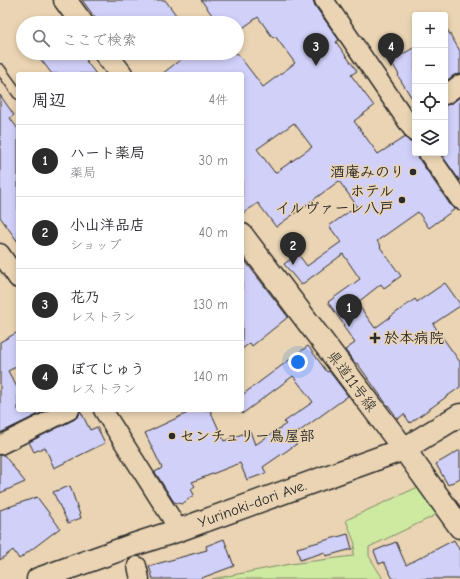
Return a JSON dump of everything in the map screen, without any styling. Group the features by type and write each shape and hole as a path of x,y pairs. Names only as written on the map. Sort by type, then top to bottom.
{"street":[{"path":"65,0 77,16"},
{"path":"324,0 412,123"},
{"path":"110,60 119,72"},
{"path":"448,93 460,84"},
{"path":"430,156 460,200"},
{"name":"県道11号線","path":"244,238 404,449 460,527"},
{"path":"0,253 16,269"},
{"path":"0,445 66,412"},
{"path":"104,412 179,530"},
{"name":"Yurinoki-dori Ave.","path":"38,579 404,449 460,415"}],"lane":[{"path":"0,69 16,91"}],"green space":[{"path":"418,487 438,514 369,547 369,556 383,579 212,579 290,564 353,556 355,544 346,520"}],"building":[{"path":"82,0 165,0 177,16 94,16"},
{"path":"201,0 313,0 315,6 339,40 336,42 357,71 351,75 374,106 354,121 378,154 405,137 412,142 412,156 418,156 419,159 451,206 455,209 429,228 418,212 377,241 401,276 384,288 381,284 357,303 375,328 415,299 417,302 445,283 460,304 460,306 433,324 460,362 460,387 410,423 404,414 398,419 357,363 356,364 345,350 355,343 328,302 360,279 343,254 301,285 284,264 298,254 307,266 341,242 329,226 357,206 339,181 276,227 258,203 244,213 244,72 165,72 180,60 242,60 263,87 295,63 275,36 273,38 258,17 244,27 244,16 213,16","holes":["294,123 312,147 275,173 257,149"]},
{"path":"448,31 460,51 460,74 454,75 448,80"},
{"path":"412,49 412,98 398,76 399,75 391,61"},
{"path":"41,60 87,60 86,61 94,72 50,72"},
{"path":"0,95 14,115 10,118 16,126 16,239 0,217"},
{"path":"460,97 460,181 443,157 448,156 448,104"},
{"path":"244,260 288,317 252,346 250,343 244,348"},
{"path":"16,333 16,367 8,371 16,385 16,412 43,412 0,433 0,342"},
{"path":"308,346 327,372 329,371 348,396 293,436 298,443 263,467 266,473 247,480 240,463 192,482 195,486 191,489 194,495 182,504 174,502 155,472 162,468 145,433 190,412 211,412 224,441 250,431 255,445 286,424 284,422 313,402 293,376 242,414 242,412 244,412 244,394"},
{"path":"81,412 90,430 97,427 105,443 54,468 45,447 34,452 29,442 75,419"},
{"path":"460,450 460,478 448,485 436,464"},
{"path":"0,455 4,455 25,482 0,493"},
{"path":"70,486 81,518 68,523 53,492"},
{"path":"37,497 60,528 19,559 13,550 0,560 0,510"},
{"path":"348,534 352,549 326,556 325,552 300,560 297,548"},
{"path":"224,539 234,566 199,579 153,579 149,566 207,550 206,546"},
{"path":"454,540 460,551 460,579 393,579 384,562 379,564 374,551 396,542 406,565"}],"place":[{"name":"花乃","path":"316,66"},
{"name":"ぼてじゅう","path":"391,66"},
{"name":"酒庵みのり","path":"413,172"},
{"name":"ホテル イルヴァーレ八戸","path":"402,200"},
{"name":"小山洋品店","path":"293,265"},
{"name":"ハート薬局","path":"349,327"},
{"name":"於本病院","path":"375,338"},
{"name":"センチュリー鳥屋部","path":"172,436"}]}
